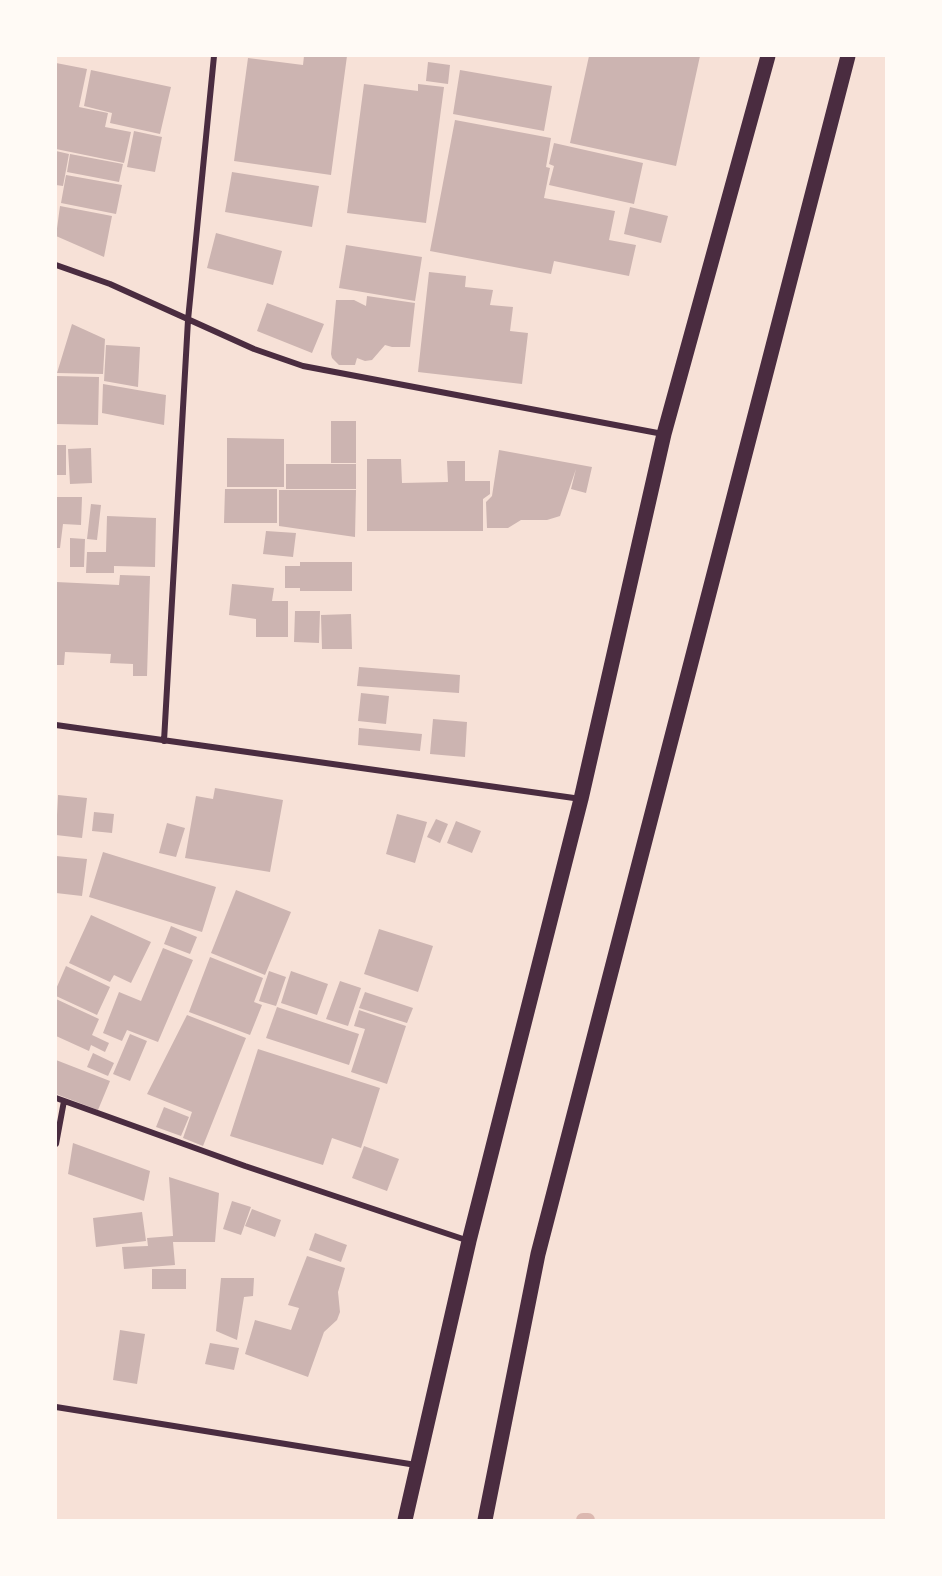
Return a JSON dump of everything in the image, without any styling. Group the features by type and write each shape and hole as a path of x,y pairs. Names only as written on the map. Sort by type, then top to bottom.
{"main road":[{"path":"405,1521 469,1241 581,799 664,434 768,56"},
{"path":"485,1521 541,1242 848,56"}],"street":[{"path":"164,741 188,320 214,56"},
{"path":"56,265 110,284 254,349 303,366 664,434"},
{"path":"56,725 581,799"},
{"path":"56,1098 245,1166 469,1241"},
{"path":"56,1144 64,1101"},
{"path":"56,1407 417,1466"}],"building":[{"path":"304,56 347,56 331,175 234,161 248,58 303,65"},
{"path":"589,56 700,56 676,166 570,143"},
{"path":"428,62 450,65 448,84 426,81"},
{"path":"56,63 87,69 79,107 108,113 105,127 131,132 124,163 56,149"},
{"path":"91,70 171,87 160,134 110,123 112,113 84,106"},
{"path":"460,70 552,86 544,131 453,114"},
{"path":"364,84 418,91 418,84 444,87 426,223 347,213"},
{"path":"455,120 551,138 546,167 550,168 544,198 615,211 609,240 636,245 629,276 554,261 551,274 430,251"},
{"path":"134,131 162,137 155,172 127,167"},
{"path":"554,143 643,163 634,204 549,185 554,166 549,164"},
{"path":"56,151 69,154 63,186 56,185"},
{"path":"70,154 123,164 119,182 67,172"},
{"path":"232,172 319,186 312,227 225,212"},
{"path":"66,175 122,185 116,214 61,203"},
{"path":"60,206 112,216 104,257 56,236"},
{"path":"630,207 668,216 661,243 624,234"},
{"path":"216,233 282,251 273,285 207,268"},
{"path":"346,245 422,257 415,301 339,288"},
{"path":"429,272 466,276 465,287 493,290 490,305 513,307 510,331 528,333 522,384 418,372"},
{"path":"367,296 415,303 410,347 385,345 372,360 365,361 357,358 355,365 339,365 331,354 336,300 354,300 366,306"},
{"path":"267,303 324,324 312,353 257,331"},
{"path":"72,324 105,339 103,374 57,373"},
{"path":"106,345 140,347 138,387 104,381"},
{"path":"56,376 99,377 98,425 56,424"},
{"path":"103,384 166,395 164,425 102,413"},
{"path":"331,421 356,421 356,463 331,463"},
{"path":"227,438 284,439 284,487 227,487"},
{"path":"56,445 66,445 66,475 56,475"},
{"path":"91,448 92,483 70,484 68,449"},
{"path":"499,450 592,467 586,493 571,489 576,469 560,516 547,520 521,520 508,528 487,528 486,502 492,496"},
{"path":"367,459 401,459 402,483 448,482 447,461 465,461 465,481 490,481 490,494 483,499 483,531 367,531"},
{"path":"286,464 356,464 356,489 286,489"},
{"path":"225,489 277,489 277,523 224,523"},
{"path":"279,490 356,490 355,537 279,526"},
{"path":"56,497 82,497 81,525 63,524 60,548 56,548"},
{"path":"91,504 101,505 97,540 87,539"},
{"path":"107,516 156,518 155,567 114,566 114,573 86,573 87,552 106,552"},
{"path":"266,531 296,533 293,557 263,554"},
{"path":"70,538 85,539 84,567 70,567"},
{"path":"300,562 352,562 352,591 300,591 300,588 285,588 285,566 300,566"},
{"path":"120,575 150,576 147,676 133,676 133,664 110,663 111,654 65,652 64,665 56,665 56,582 119,585"},
{"path":"232,584 274,588 272,601 288,601 288,637 256,637 256,619 229,615"},
{"path":"295,611 320,611 319,643 294,642"},
{"path":"351,614 352,649 322,649 321,615"},
{"path":"359,667 460,675 459,693 357,686"},
{"path":"361,693 389,696 386,724 358,721"},
{"path":"433,719 467,722 465,757 430,754"},
{"path":"359,728 422,734 420,751 358,745"},
{"path":"215,788 283,800 270,872 185,858 196,796 213,799"},
{"path":"58,795 87,798 82,838 56,835"},
{"path":"94,812 114,814 112,833 92,831"},
{"path":"397,814 427,822 415,863 386,854"},
{"path":"436,819 448,824 440,843 427,837"},
{"path":"456,821 481,831 472,853 447,843"},
{"path":"167,823 185,828 176,857 159,853"},
{"path":"103,852 216,887 202,932 89,897"},
{"path":"56,856 87,859 82,896 56,893"},
{"path":"236,890 291,912 265,975 211,953"},
{"path":"91,915 151,942 131,983 114,975 110,982 69,963"},
{"path":"171,926 197,937 190,954 164,944"},
{"path":"379,929 433,946 418,992 364,974"},
{"path":"163,948 193,960 158,1042 127,1030 122,1041 103,1033 119,992 141,1001"},
{"path":"210,957 263,978 254,1002 262,1005 250,1035 189,1012"},
{"path":"66,966 110,987 97,1015 56,996 56,989"},
{"path":"269,971 286,977 276,1006 259,1001"},
{"path":"291,971 328,984 317,1015 281,1003"},
{"path":"340,981 361,988 348,1026 326,1019"},
{"path":"365,992 413,1008 407,1023 359,1008"},
{"path":"56,999 99,1019 92,1035 109,1043 105,1052 91,1045 89,1051 56,1036"},
{"path":"277,1007 359,1034 349,1065 266,1038"},
{"path":"359,1010 406,1026 387,1084 351,1072 365,1029 354,1026"},
{"path":"187,1015 246,1038 203,1146 183,1138 192,1112 147,1094"},
{"path":"130,1034 147,1041 130,1081 113,1074"},
{"path":"258,1049 380,1088 361,1148 332,1138 323,1165 230,1136"},
{"path":"93,1053 114,1063 108,1076 87,1067"},
{"path":"56,1060 110,1081 98,1110 56,1094"},
{"path":"164,1107 189,1117 181,1136 156,1127"},
{"path":"73,1143 150,1171 144,1201 68,1174"},
{"path":"364,1146 399,1159 387,1191 352,1178"},
{"path":"169,1177 219,1193 215,1242 173,1242 175,1265 124,1269 122,1247 148,1246 147,1238 173,1236"},
{"path":"232,1201 251,1207 241,1235 223,1229"},
{"path":"252,1209 281,1220 275,1237 245,1226"},
{"path":"142,1212 146,1241 96,1247 93,1218"},
{"path":"315,1233 347,1245 341,1262 309,1250"},
{"path":"307,1256 345,1268 338,1292 340,1312 337,1320 324,1332 308,1377 245,1354 255,1320 291,1330 299,1308 288,1305"},
{"path":"152,1269 186,1269 186,1289 152,1289"},
{"path":"221,1278 254,1278 253,1296 244,1297 237,1340 216,1331"},
{"path":"120,1330 145,1334 137,1384 113,1380"},
{"path":"210,1343 239,1348 234,1370 205,1364"}],"waterway":[{"path":"583,1520 588,1520"}]}
